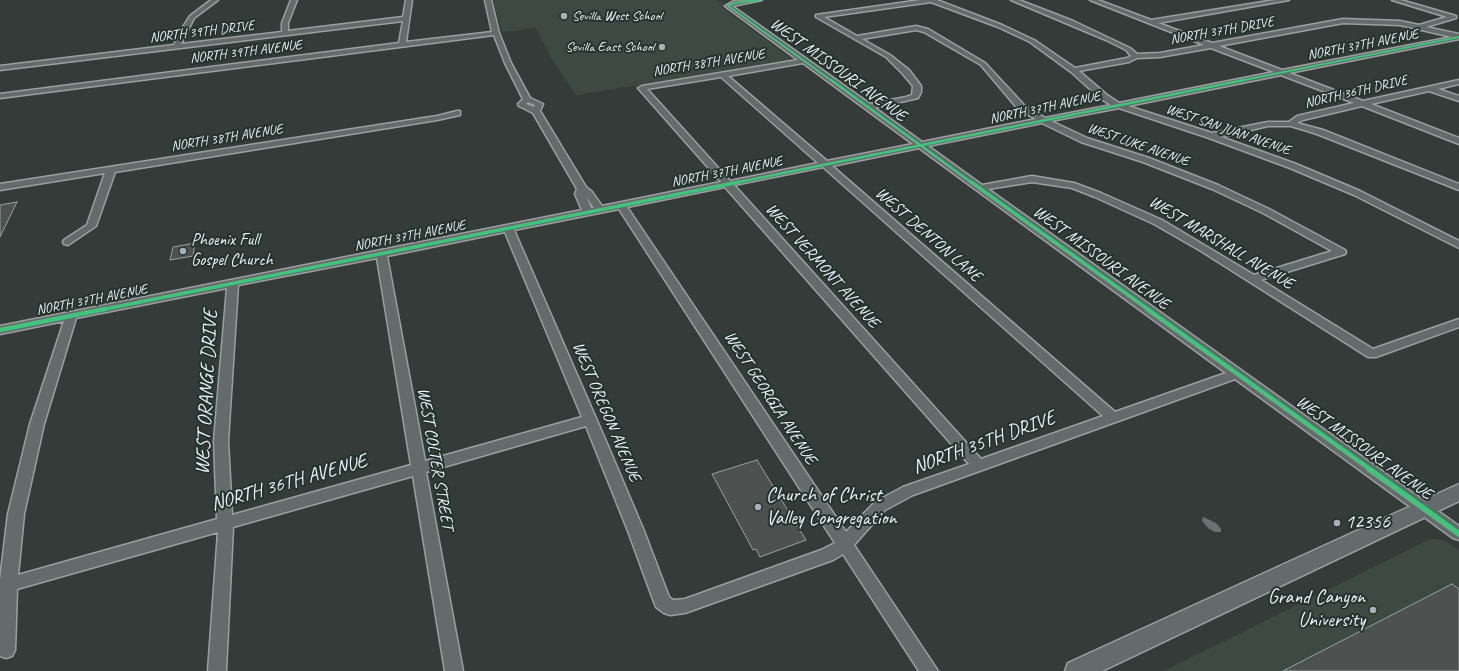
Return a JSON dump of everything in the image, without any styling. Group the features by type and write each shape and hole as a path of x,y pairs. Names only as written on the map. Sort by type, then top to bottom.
{"main road":[{"path":"1077,671 1459,492"}],"street":[{"path":"178,46 182,33 192,17 215,0"},
{"path":"285,34 285,23 294,0"},
{"path":"402,45 409,0"},
{"path":"488,0 496,33 508,63 527,99 522,104 523,106 536,111 582,189 590,194 600,210"},
{"name":"WEST MISSOURI AVENUE","path":"757,0 729,5 730,8 1238,373 1459,534"},
{"path":"915,96 918,92 917,86 906,72 888,56 818,16 932,0"},
{"name":"WEST SAN JUAN AVENUE","path":"932,0 1032,41 1074,70 1104,97 1115,104 1212,136 1293,166 1357,193 1459,245"},
{"path":"1014,0 1071,22 1128,49 1136,56"},
{"path":"1093,0 1459,141"},
{"path":"1150,22 1286,0"},
{"path":"1394,0 1454,17 1432,22 1421,27"},
{"name":"NORTH 39TH DRIVE","path":"0,68 406,19"},
{"name":"NORTH 37TH DRIVE","path":"1074,70 1129,60 1136,56 1160,55 1343,21 1374,19 1421,27 1459,36"},
{"name":"WEST LUKE AVENUE","path":"855,38 922,28 957,47 983,64 997,78 1008,94 1021,107 1041,120 1084,140 1153,162 1215,187 1266,211 1341,252 1252,279"},
{"name":"NORTH 39TH AVENUE","path":"0,96 496,33"},
{"name":"NORTH 37TH AVENUE","path":"0,330 600,210 1115,104 1459,36"},
{"name":"NORTH 38TH AVENUE","path":"642,88 804,61"},
{"name":"WEST DENTON LANE","path":"722,74 1113,418"},
{"name":"NORTH 36TH DRIVE","path":"1212,136 1268,124 1291,124 1300,118 1459,82"},
{"name":"WEST VERMONT AVENUE","path":"642,88 979,466"},
{"path":"1430,89 1459,99"},
{"path":"868,108 898,102 915,96 923,98"},
{"name":"NORTH 38TH AVENUE","path":"0,187 437,118 457,113"},
{"path":"1291,124 1320,132 1459,187"},
{"path":"68,242 91,226 111,170"},
{"name":"WEST MARSHALL AVENUE","path":"981,188 1044,177 1074,186 1137,212 1199,246 1372,354 1459,323"},
{"path":"582,189 580,194 588,212"},
{"name":"WEST GEORGIA AVENUE","path":"621,205 929,671"},
{"name":"WEST OREGON AVENUE","path":"508,228 636,531 662,602 670,608"},
{"name":"WEST COLTER STREET","path":"381,253 454,671"},
{"name":"WEST ORANGE DRIVE","path":"216,671 226,540 221,441 233,283"},
{"path":"6,650 4,585 16,514 24,473 37,424 71,316"},
{"name":"NORTH 35TH DRIVE","path":"670,608 686,606 827,555 846,545 862,524 880,506 894,497 1238,373"},
{"name":"NORTH 36TH AVENUE","path":"4,585 590,420"}],"shaded area":[{"name":"Sevilla East School","path":"493,0 715,0 724,4 722,7 723,8 793,60 576,95 552,59 536,28 502,32"},
{"path":"1203,517 1216,523 1221,529 1221,532 1215,532 1209,529 1202,521"},
{"name":"Grand Canyon University","path":"1435,539 1445,541 1459,550 1459,671 1164,671 1428,540"}],"building":[{"path":"17,202 0,237 0,205"},
{"name":"Phoenix Full Gospel Church","path":"195,243 193,256 170,260 173,247"},
{"name":"Church of Christ Valley Congregation","path":"757,460 806,540 760,557 756,549 753,550 712,474"},
{"path":"1452,584 1459,589 1459,671 1283,671"}],"cycle path":[{"path":"759,0 734,3 728,6 1459,534"},
{"path":"0,330 1459,37"}],"place":[{"name":"Sevilla West School","path":"564,16"},
{"name":"Sevilla East School","path":"662,47"},
{"name":"Phoenix Full Gospel Church","path":"183,251"},
{"name":"Church of Christ Valley Congregation","path":"758,507"},
{"name":"12356","path":"1337,523"},
{"name":"Grand Canyon University","path":"1373,610"}]}
